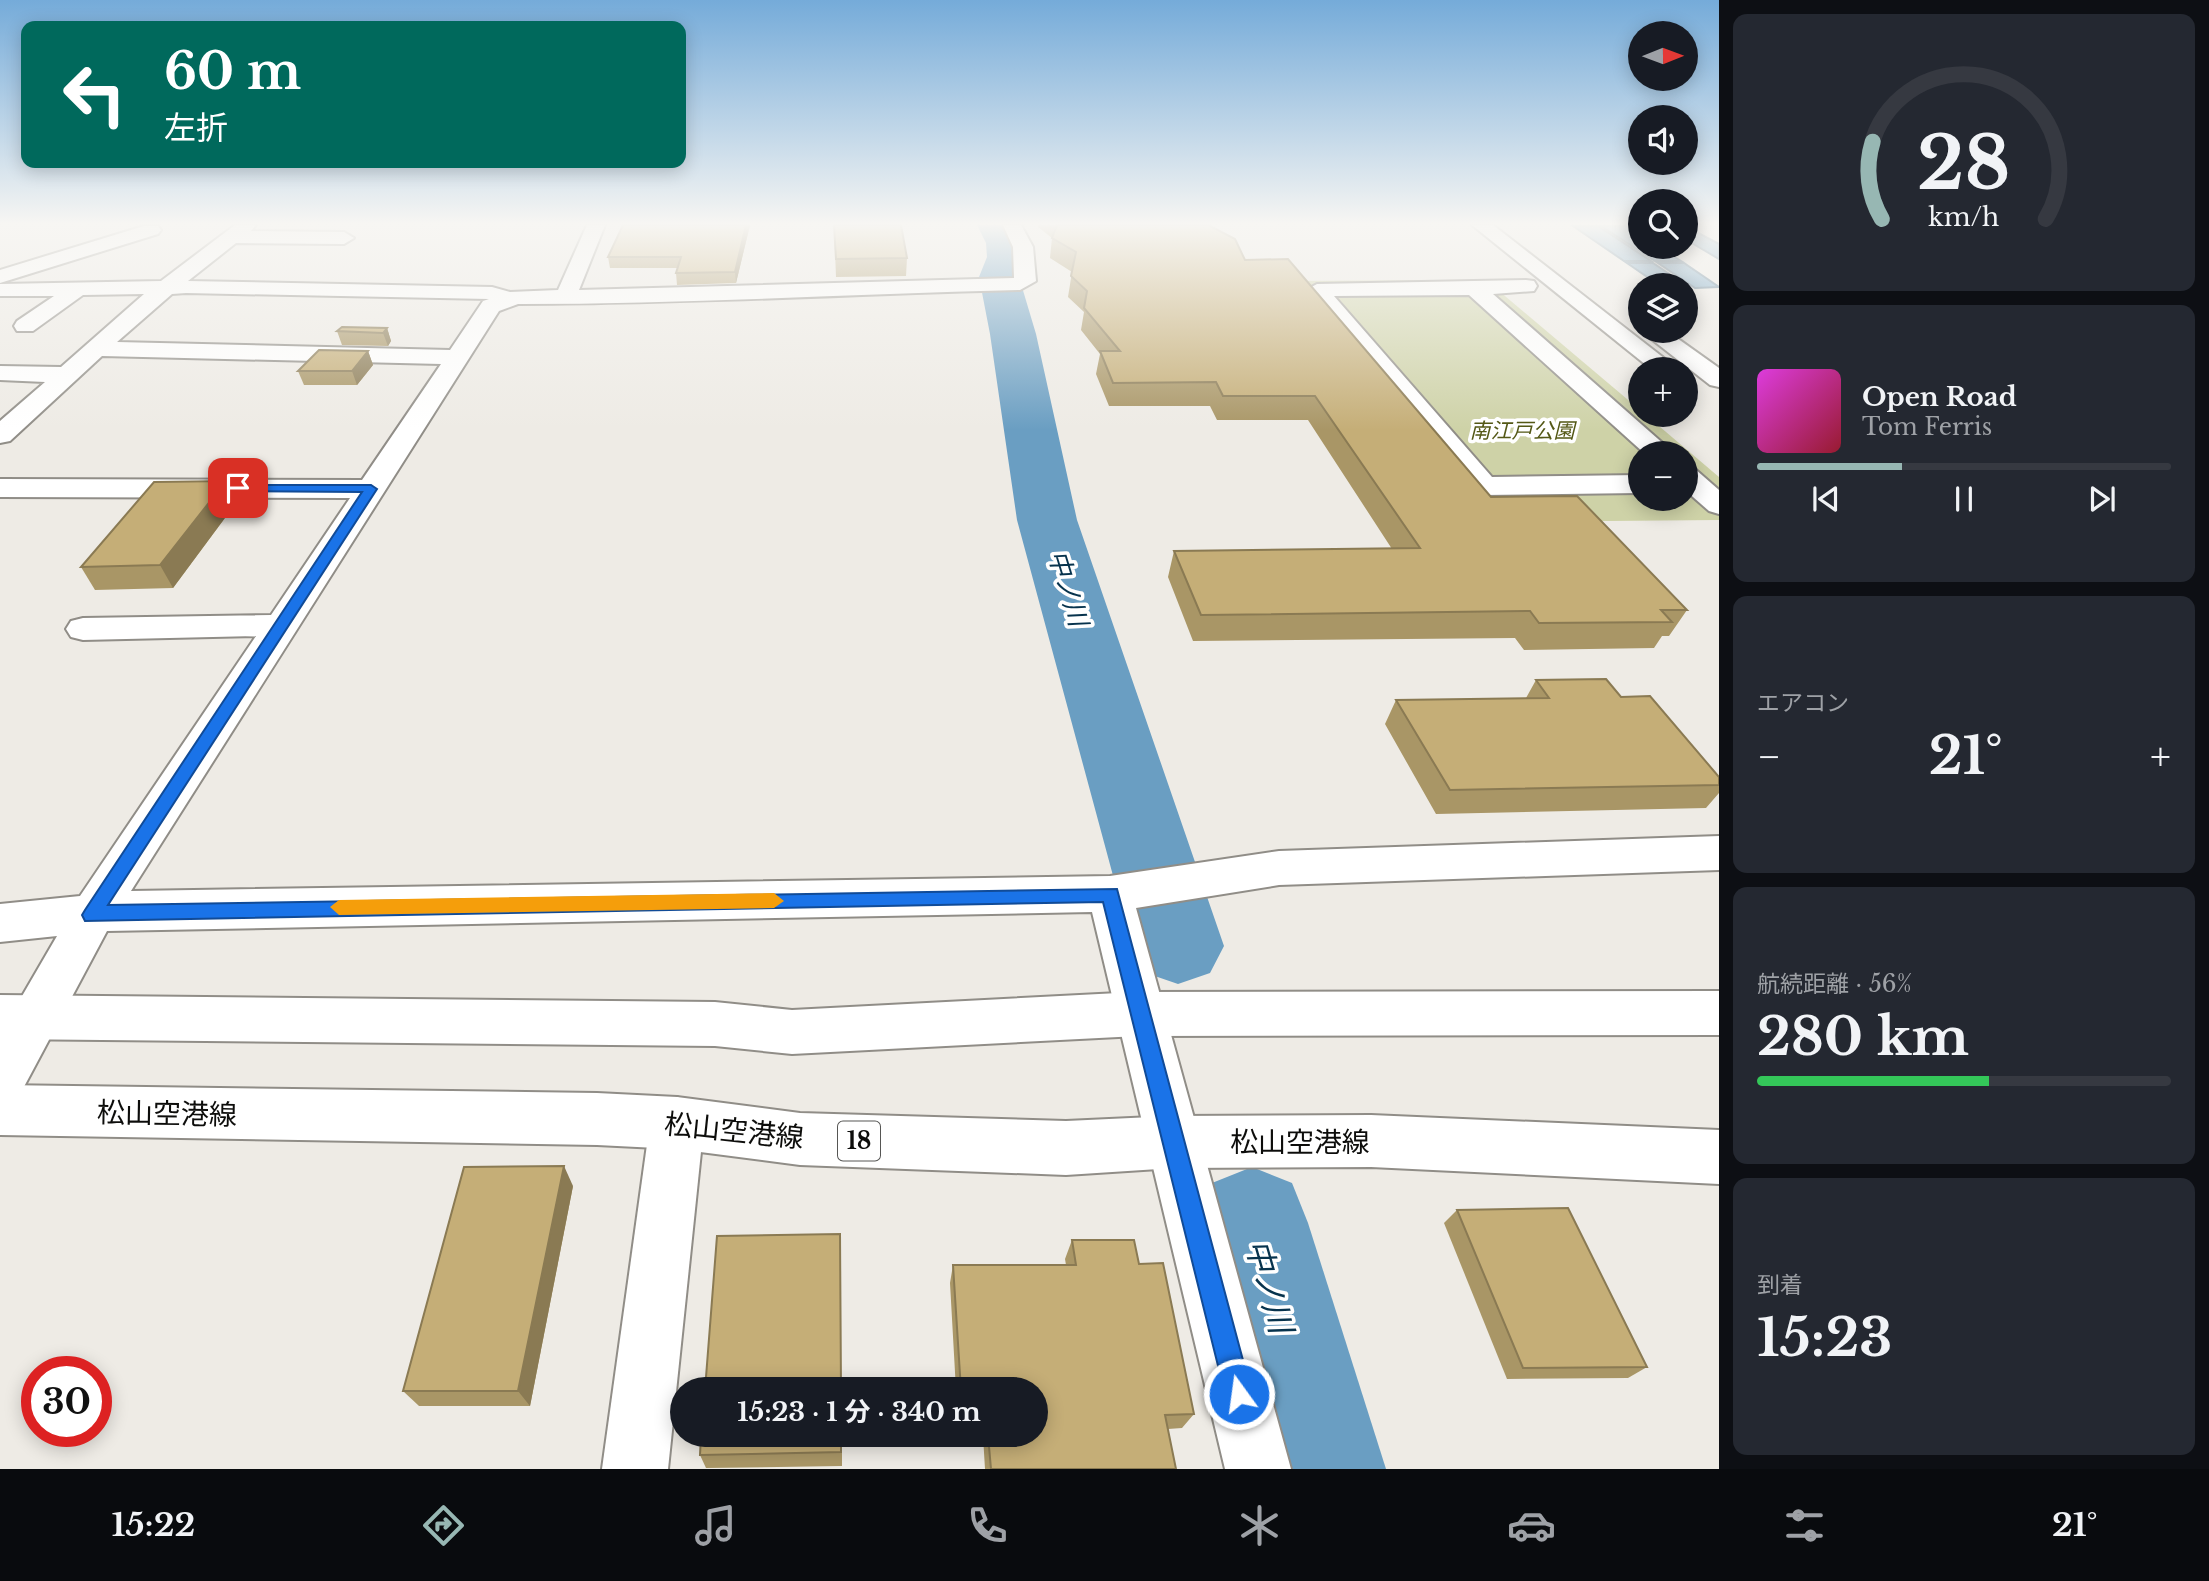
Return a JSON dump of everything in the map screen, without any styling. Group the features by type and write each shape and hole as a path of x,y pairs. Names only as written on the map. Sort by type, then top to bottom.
{"street":[{"path":"25,326 71,294"},
{"path":"0,435 160,294"},
{"path":"0,1081 19,1017 92,915 279,625 502,294"},
{"path":"627,294 657,297 751,297 768,294"},
{"path":"1320,294 1484,486 1628,484"},
{"path":"1491,294 1647,441"},
{"path":"1556,294 1648,357"},
{"path":"1602,294 1618,305"},
{"path":"1664,343 1715,392"},
{"path":"100,349 457,357"},
{"path":"0,373 69,374"},
{"path":"1698,387 1715,392"},
{"path":"0,488 371,489"},
{"path":"1698,488 1719,505"},
{"path":"83,629 279,625"},
{"path":"0,923 127,910 1144,890 1279,868 1718,855"},
{"path":"1144,890 1138,1013 1258,1469"},
{"path":"19,1017 715,1024 792,1032 1138,1013 1719,1013"},
{"name":"松山空港線","path":"0,1110 597,1119 677,1123 813,1140 1066,1148 1174,1142 1371,1141 1719,1157"},
{"path":"635,1469 677,1123"}],"green space":[{"name":"南江戸公園","path":"1293,294 1502,294 1628,400 1628,427 1660,427 1677,441 1628,441 1628,511 1698,511 1698,459 1719,477 1719,520 1479,522"}],"building":[{"path":"1087,294 1317,294 1491,497 1577,496 1687,610 1661,610 1672,622 1539,623 1530,611 1201,615 1174,551 1420,548 1315,396 1223,396 1216,382 1113,383 1100,351 1120,351 1084,308"},
{"path":"342,327 387,328 383,333 337,331"},
{"path":"319,350 368,351 352,371 298,371"},
{"path":"226,481 160,565 81,567 154,482"},
{"path":"1606,679 1621,697 1650,696 1719,777 1719,785 1450,790 1396,700 1549,698 1536,680"},
{"path":"564,1166 518,1391 403,1391 464,1167"},
{"path":"1568,1208 1647,1367 1523,1368 1457,1210"},
{"path":"840,1234 841,1377 706,1377 717,1236"},
{"path":"1072,1240 1134,1240 1139,1264 1163,1263 1194,1414 1165,1415 1176,1469 991,1469 989,1447 1048,1447 1048,1377 960,1377 953,1265 1076,1265"},
{"path":"700,1447 841,1447 841,1452 700,1455"}],"waterway":[{"name":"中ノ川","path":"1003,294 1047,520 1178,946"},
{"name":"中ノ川","path":"1252,1223 1321,1469"}],"slow traffic":[{"path":"339,907 774,901"}],"route":[{"path":"238,488 371,489 279,625 92,915 127,910 1110,894 1138,1013 1239,1394"}]}
